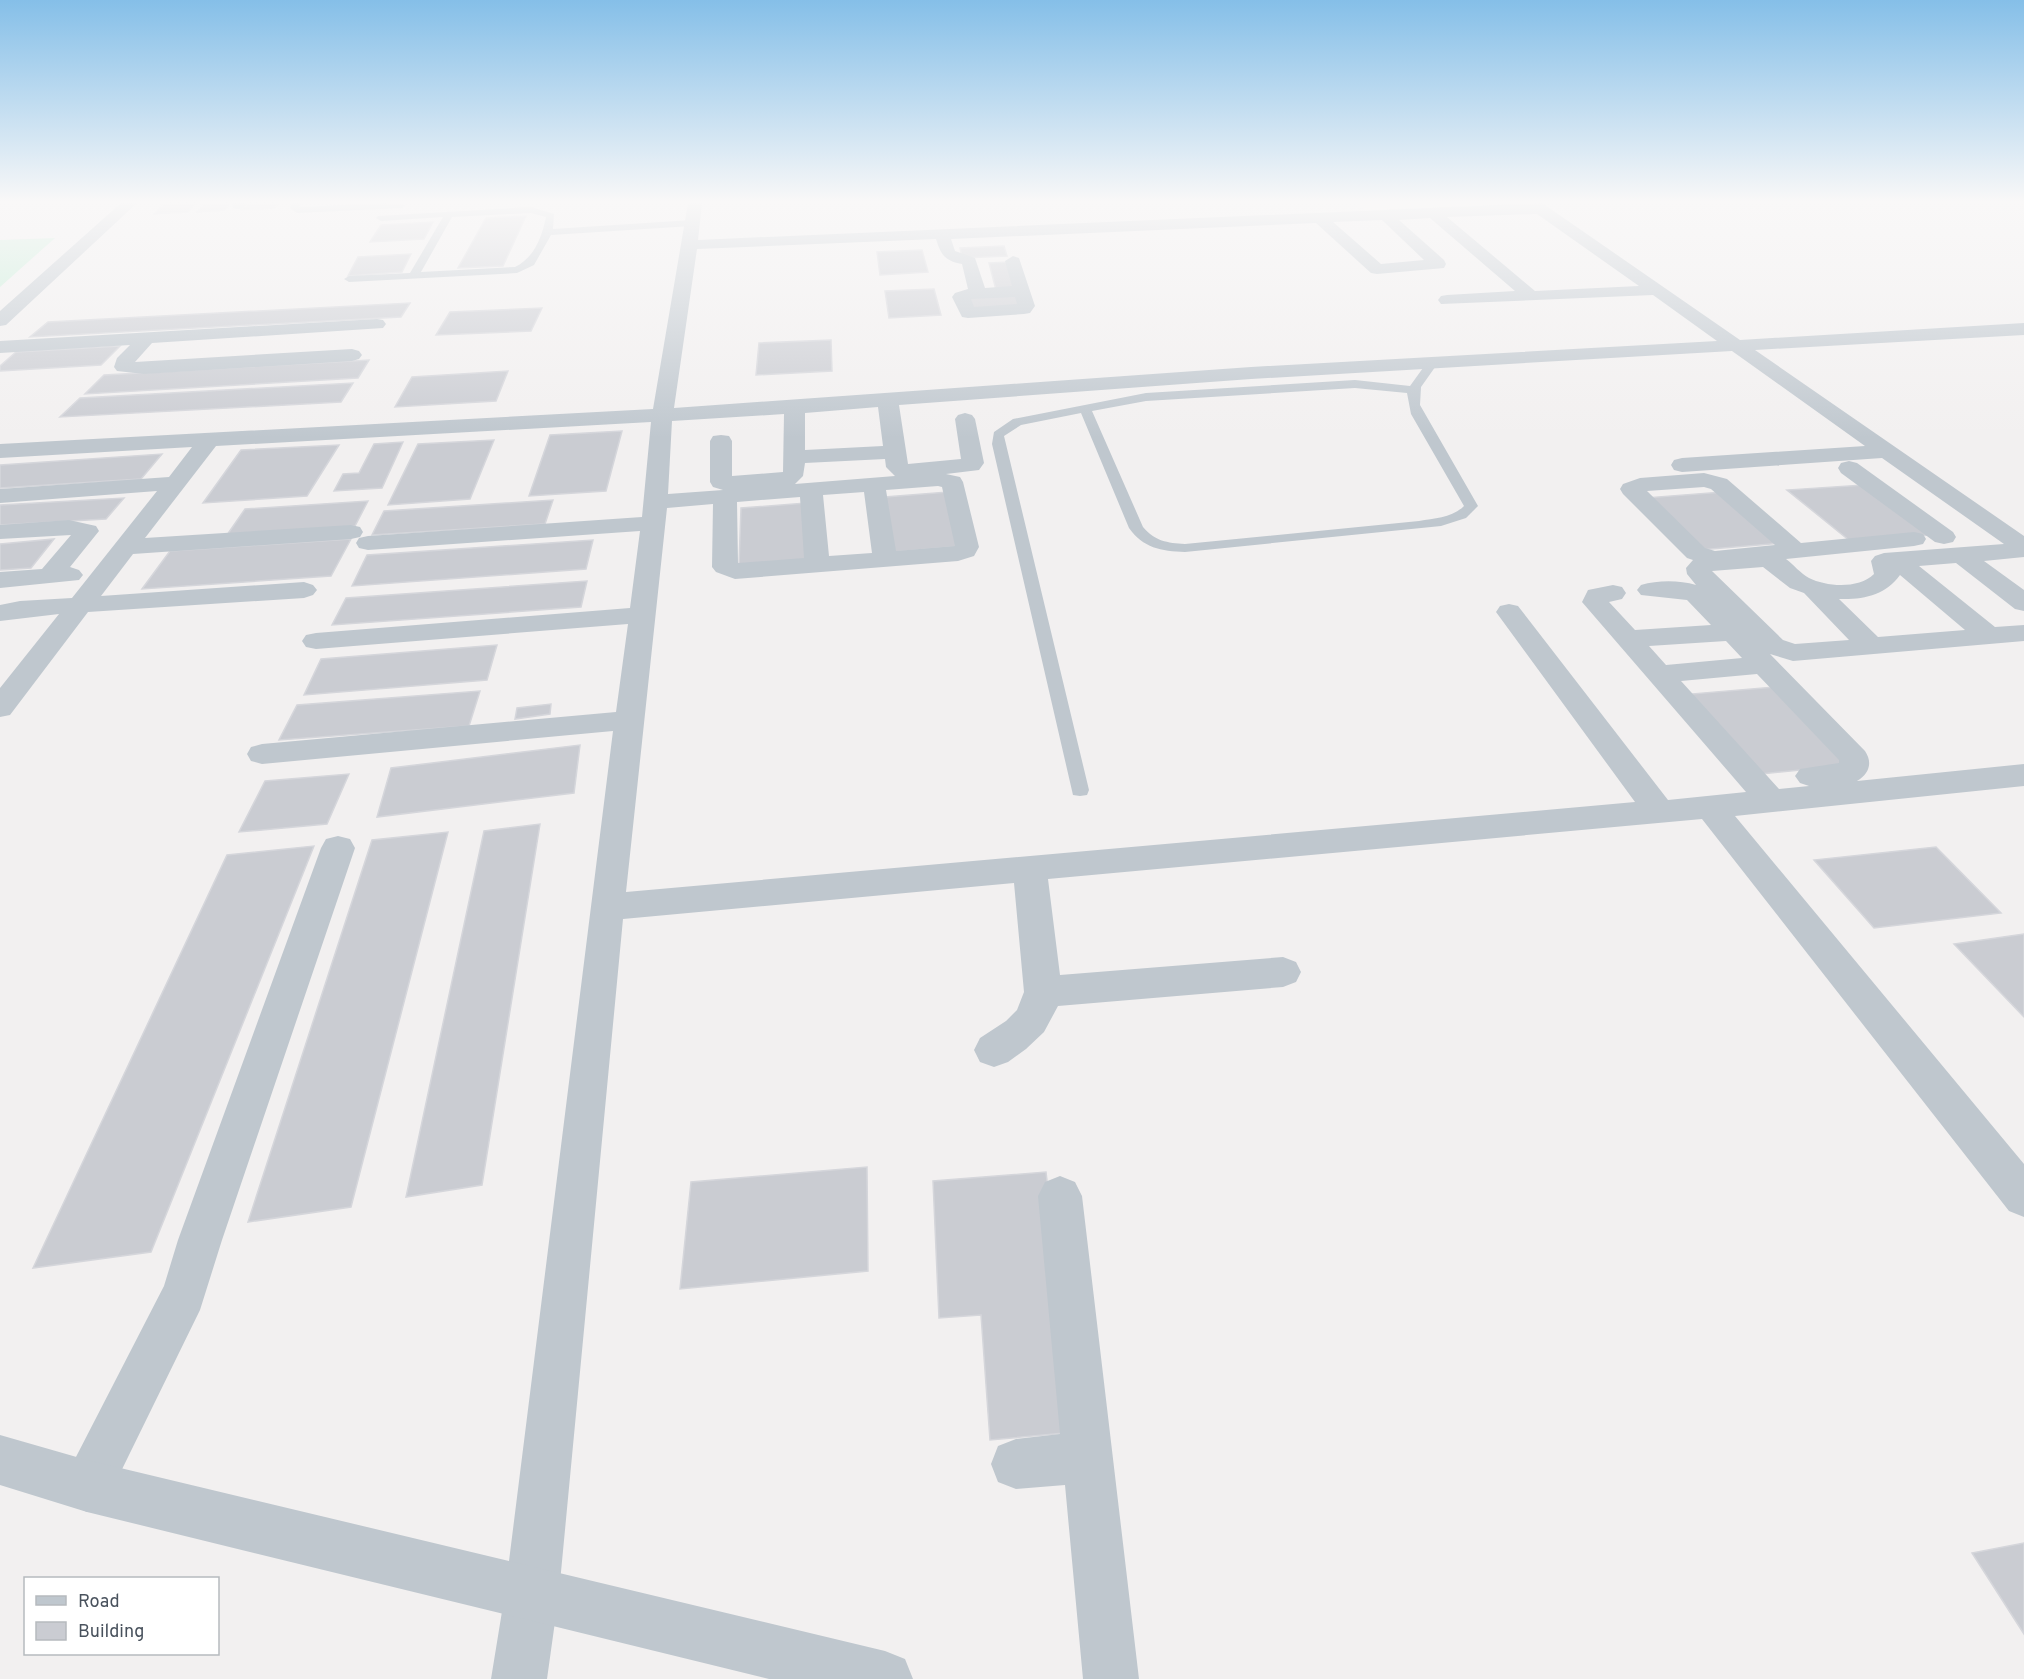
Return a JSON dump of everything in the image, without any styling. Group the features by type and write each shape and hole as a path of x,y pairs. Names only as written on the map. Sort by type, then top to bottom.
{"street":[{"path":"0,321 44,281"},
{"path":"519,1679 532,1593 608,907 655,513 662,416 683,281"},
{"path":"975,281 978,293 961,297 968,313 1024,309 1026,306 1018,281"},
{"path":"1514,281 1531,296"},
{"path":"1642,281 2003,532 2024,549"},
{"path":"1439,297 1531,296 1654,290"},
{"path":"0,347 377,324"},
{"path":"0,451 662,416 1251,373 2022,331"},
{"path":"148,337 124,363 124,367 144,368 352,356"},
{"path":"888,401 897,467 903,471 971,465 965,419"},
{"path":"721,441 720,482 787,479 792,476 795,408"},
{"path":"0,708 209,440"},
{"path":"794,457 896,452"},
{"path":"1762,475 1849,468 1895,457"},
{"path":"1635,468 1895,457"},
{"path":"1849,468 2024,603"},
{"path":"126,547 360,538 655,513 725,496 938,479 952,482 967,547 965,551 958,554 728,570 725,567 725,496"},
{"path":"1795,550 1719,484 1704,480 1641,485 1631,489 1696,553 1713,559 1795,550 1952,546 2024,549"},
{"path":"0,496 176,483"},
{"path":"874,484 885,560"},
{"path":"812,489 817,565"},
{"path":"0,532 68,528 81,528 87,531 50,577"},
{"path":"2003,532 1897,560 1884,561 1887,575 1883,582 1876,586 1839,591 1814,589 1797,582 1773,560 1766,559 1703,564 1700,574 1773,646 1793,653 2024,633"},
{"path":"1897,560 1989,636"},
{"path":"0,580 106,573"},
{"path":"1814,589 1871,646"},
{"path":"0,613 81,605 304,590"},
{"path":"608,907 1710,807 1763,791 1848,772 1854,768 1854,758 1696,594 1687,590 1650,590"},
{"path":"1613,593 1597,596 1595,602 1763,791"},
{"path":"1509,612 1659,811"},
{"path":"315,641 642,615"},
{"path":"1629,639 1732,632"},
{"path":"1660,674 1762,665"},
{"path":"262,754 630,720"},
{"path":"1763,791 2024,775"},
{"path":"1710,807 2024,1197"},
{"path":"87,1486 184,1294 200,1240 338,848"},
{"path":"994,1050 1031,1024 1043,992 1030,868"},
{"path":"1043,992 1283,972"},
{"path":"1060,1196 1111,1679"},
{"path":"1016,1464 1087,1457"},
{"path":"0,1460 87,1486 885,1679"}],"lane":[{"path":"1085,409 1136,528 1145,540 1162,546 1185,548 1419,525 1466,514 1471,506 1417,414 1412,400 1413,390 1432,363"},
{"path":"1080,790 998,444 998,435 1017,422 1146,398 1317,385 1373,384 1413,390"}],"building":[{"path":"994,281 1014,281 1016,289 996,290"},
{"path":"934,289 941,315 889,318 885,291"},
{"path":"1016,295 1020,307 970,309 967,297"},
{"path":"410,303 401,317 30,337 48,322"},
{"path":"542,308 531,331 436,335 450,312"},
{"path":"831,340 832,371 756,375 759,343"},
{"path":"120,346 101,365 0,371 0,366 16,352"},
{"path":"369,360 358,378 85,394 104,375"},
{"path":"508,371 496,401 395,407 412,377"},
{"path":"353,383 341,402 60,417 80,398"},
{"path":"622,431 606,491 529,496 550,435"},
{"path":"494,440 470,499 388,505 418,444"},
{"path":"403,442 382,488 334,491 343,474 359,473 374,444"},
{"path":"339,445 307,496 203,503 241,450"},
{"path":"162,454 141,479 0,488 0,465"},
{"path":"1864,485 1931,535 1850,541 1787,490"},
{"path":"948,492 962,546 894,552 885,497"},
{"path":"1723,492 1782,543 1699,550 1644,498"},
{"path":"124,498 106,519 0,525 0,505"},
{"path":"553,500 545,524 372,535 384,511"},
{"path":"368,501 355,526 227,535 245,509"},
{"path":"806,503 809,559 739,565 741,508"},
{"path":"54,539 31,568 0,570 0,544"},
{"path":"351,539 331,576 142,589 170,551"},
{"path":"593,540 586,569 352,586 367,555"},
{"path":"587,581 581,607 332,625 346,598"},
{"path":"497,645 487,680 304,695 321,659"},
{"path":"1775,687 1851,765 1761,774 1691,694"},
{"path":"480,691 469,726 279,740 297,705"},
{"path":"551,704 550,714 515,719 517,708"},
{"path":"580,745 574,793 377,817 391,768"},
{"path":"349,774 327,824 239,832 265,781"},
{"path":"540,824 482,1185 406,1197 484,831"},
{"path":"448,832 351,1207 248,1222 372,840"},
{"path":"314,846 151,1252 33,1268 227,855"},
{"path":"1936,847 2001,913 1874,928 1814,860"},
{"path":"2024,934 2024,1017 1954,944"},
{"path":"867,1167 868,1271 680,1289 691,1182"},
{"path":"1046,1172 1076,1432 990,1440 981,1315 939,1318 933,1181"},
{"path":"2024,1543 2024,1634 1972,1553"}]}
